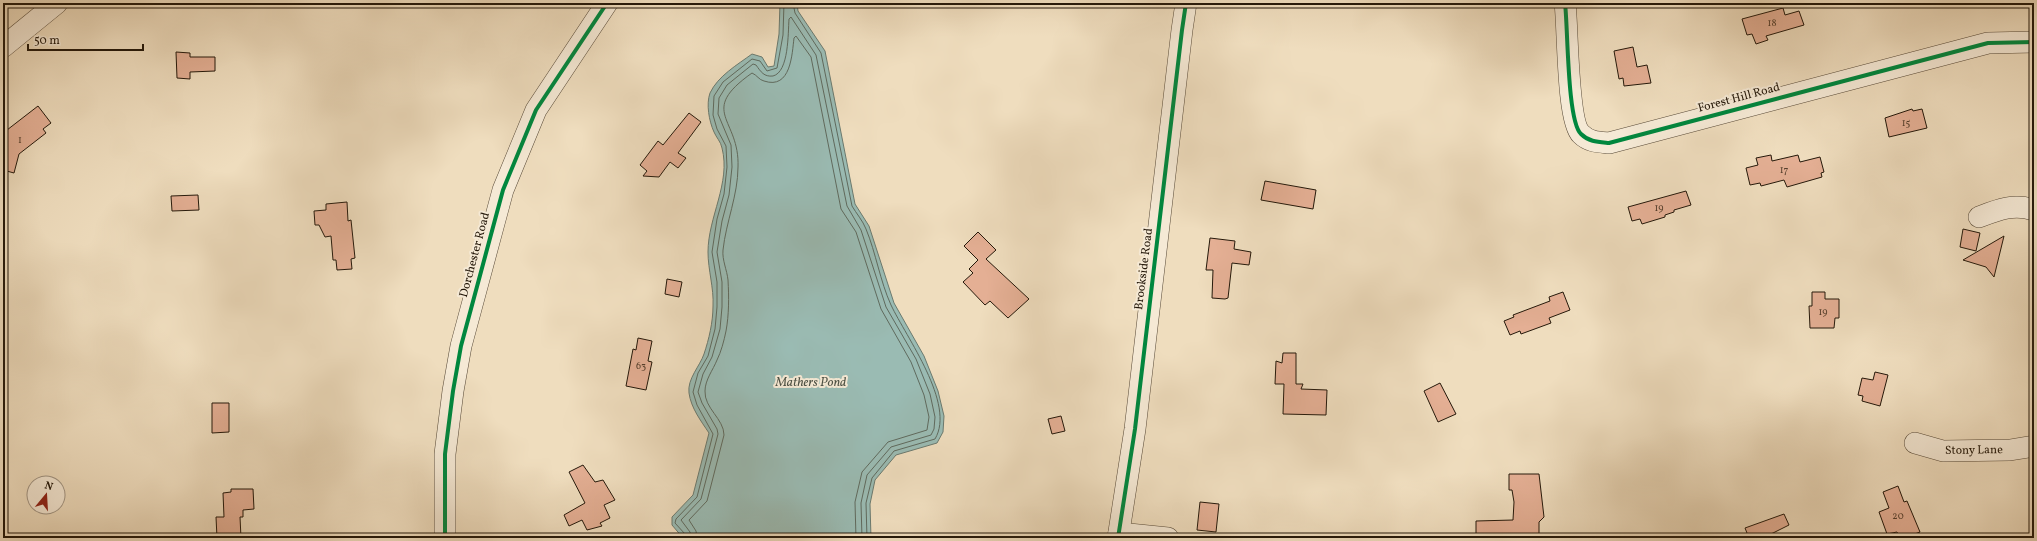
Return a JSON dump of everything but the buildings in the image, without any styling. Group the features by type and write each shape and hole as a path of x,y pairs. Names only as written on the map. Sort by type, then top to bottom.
{"street":[{"path":"3,47 57,3"},
{"name":"Dorchester Road","path":"445,538 445,454 454,384 461,346 503,190 536,110 607,3"},
{"name":"Brookside Road","path":"1119,536 1135,429 1186,3"},
{"name":"Forest Hill Road","path":"1566,3 1571,97 1575,122 1580,133 1591,141 1609,143 1988,43 2034,42"},
{"path":"1979,218 2002,207 2027,207 2034,210"},
{"name":"Stony Lane","path":"1915,443 1943,451 2010,450 2034,446"},
{"path":"1119,536 1168,538"}],"water":[{"name":"Mathers Pond","path":"780,3 797,3 798,11 825,51 855,204 869,226 894,303 924,356 938,391 944,416 943,432 937,443 896,455 875,480 870,504 871,538 683,538 672,525 672,517 693,495 709,433 694,409 690,399 689,388 692,378 704,354 713,312 712,286 708,259 709,239 724,174 724,161 721,144 711,123 708,107 709,97 713,87 723,76 752,54 762,57 768,67 774,66 779,34"}],"cycle path":[{"path":"445,538 445,454 453,391 461,346 503,190 536,110 607,3"},
{"path":"1118,538 1135,429 1186,3"},
{"path":"1565,3 1569,73 1576,126 1581,134 1587,139 1609,143 1988,43 2034,42"}]}
